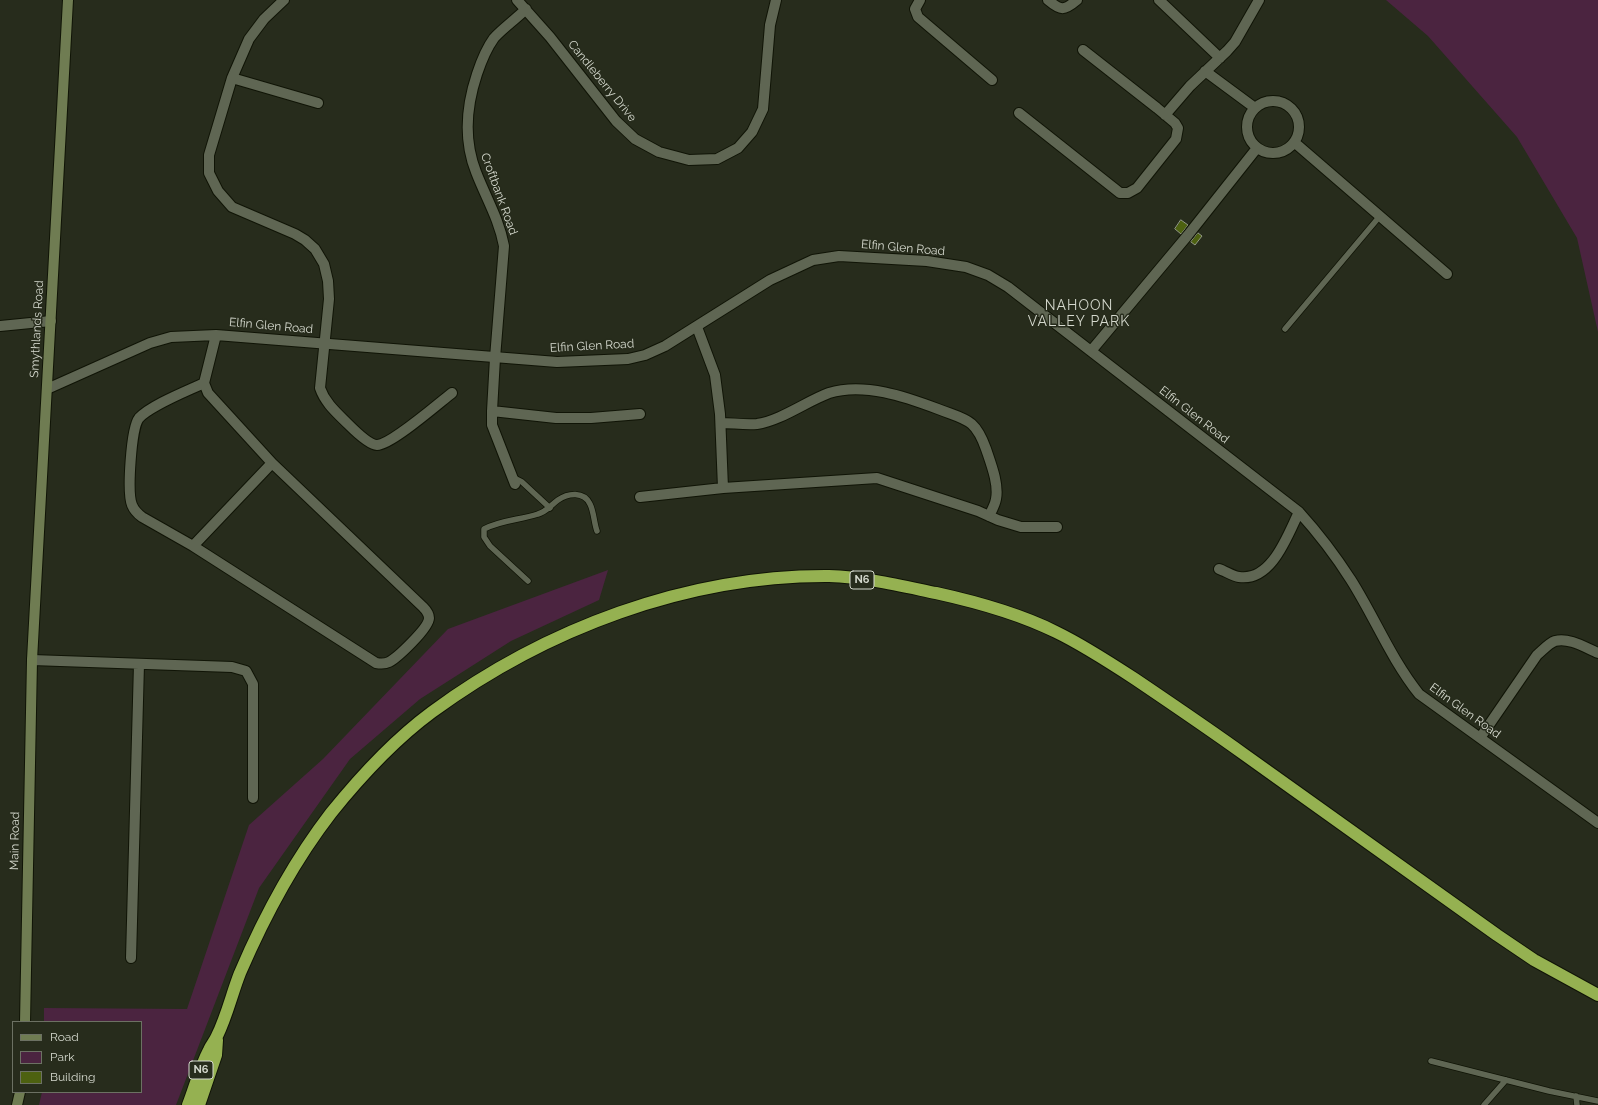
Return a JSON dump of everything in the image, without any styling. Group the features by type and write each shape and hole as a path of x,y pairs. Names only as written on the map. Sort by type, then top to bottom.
{"highway":[{"name":"N6","path":"188,1105 208,1052 217,1036 240,973 272,903 330,814 396,742 430,714 478,682 522,655 572,630 619,612 665,598 724,586 775,578 832,576 891,584 965,599 1014,614 1057,632 1097,655 1184,712 1534,960 1598,995"},
{"name":"N6","path":"199,1105 216,1055 217,1036"}],"main road":[{"name":"Smythlands Road","path":"32,660 68,0"},
{"name":"Main Road","path":"25,1021 32,660"},
{"path":"17,1105 20,1093"}],"street":[{"path":"284,0 264,18 249,39 232,78 209,156 210,173 218,191 232,207 295,234 305,240 315,249 324,264 328,281 329,299 320,388 322,395 329,405 370,443 377,445 383,444 396,436 452,393"},
{"name":"Candleberry Drive","path":"517,0 550,37 616,121 635,139 659,152 690,160 717,159 738,148 752,132 763,109 770,25 776,0"},
{"path":"920,0 915,9 918,17 992,80"},
{"path":"1048,0 1057,7 1063,9 1069,7 1077,0"},
{"path":"1159,0 1220,58"},
{"path":"1165,115 1205,70 1220,58 1235,42 1259,0"},
{"name":"Croftbank Road","path":"513,480 492,425 495,358 504,246 501,231 476,172 468,147 467,122 469,102 482,59 494,38 526,10"},
{"path":"1019,113 1120,193 1124,194 1137,188 1176,139 1178,128 1175,123 1083,50"},
{"path":"1205,70 1255,108"},
{"path":"232,78 318,103"},
{"path":"1268,102 1276,102 1289,108 1294,114 1298,128 1294,142 1285,150 1273,153 1265,152 1257,148 1248,136 1247,129 1248,121 1255,108 1268,102"},
{"path":"1294,142 1447,274"},
{"path":"1091,351 1188,235 1257,148"},
{"name":"Elfin Glen Road","path":"47,389 150,342 171,337 216,335 557,362 628,359 645,356 665,346 770,280 813,260 839,256 927,260 966,267 988,275 1008,288 1299,512 1320,534 1352,581 1406,678 1419,694 1598,823"},
{"path":"0,326 51,321"},
{"path":"697,327 715,375 721,423 723,488"},
{"path":"204,383 148,411 139,419 134,428 133,438 130,493 132,505 142,518 193,546 376,664 390,662 419,635 428,624 429,618 423,607 272,462 208,393 204,383 216,335"},
{"path":"721,423 758,424 830,393 851,390 872,390 897,394 968,421 978,429 988,456 996,488 996,497 989,516"},
{"path":"492,410 556,418 591,418 640,414"},
{"path":"193,546 272,462"},
{"path":"640,497 723,488 877,478 1021,527 1057,527"},
{"path":"1219,569 1238,577 1248,577 1263,570 1276,558 1299,512"},
{"path":"1480,738 1537,655 1548,645 1555,641 1563,640 1576,643 1598,654"},
{"path":"32,660 232,667 246,671 252,684 253,798"},
{"path":"131,958 139,664"}],"lane":[{"path":"1285,329 1380,216"},
{"path":"513,480 522,482 550,508"},
{"path":"528,581 490,546 484,537 484,529 495,523 539,514 569,494 579,494 590,503 596,531"},
{"path":"1431,1061 1598,1101"},
{"path":"1484,1105 1506,1080"},
{"path":"1576,1096 1577,1105"}],"green space":[{"path":"1386,0 1598,0 1598,332 1577,238 1517,137 1428,36"},
{"path":"608,570 599,600 511,641 420,699 350,759 259,888 176,1105 39,1105 42,1093 142,1093 142,1021 44,1021 44,1008 187,1009 249,825 323,759 448,629"}],"building":[{"path":"1181,220 1188,225 1181,234 1175,229"},
{"path":"1198,233 1202,236 1195,245 1191,242"}],"district":[{"name":"NAHOON VALLEY PARK","path":"1079,314"}]}
